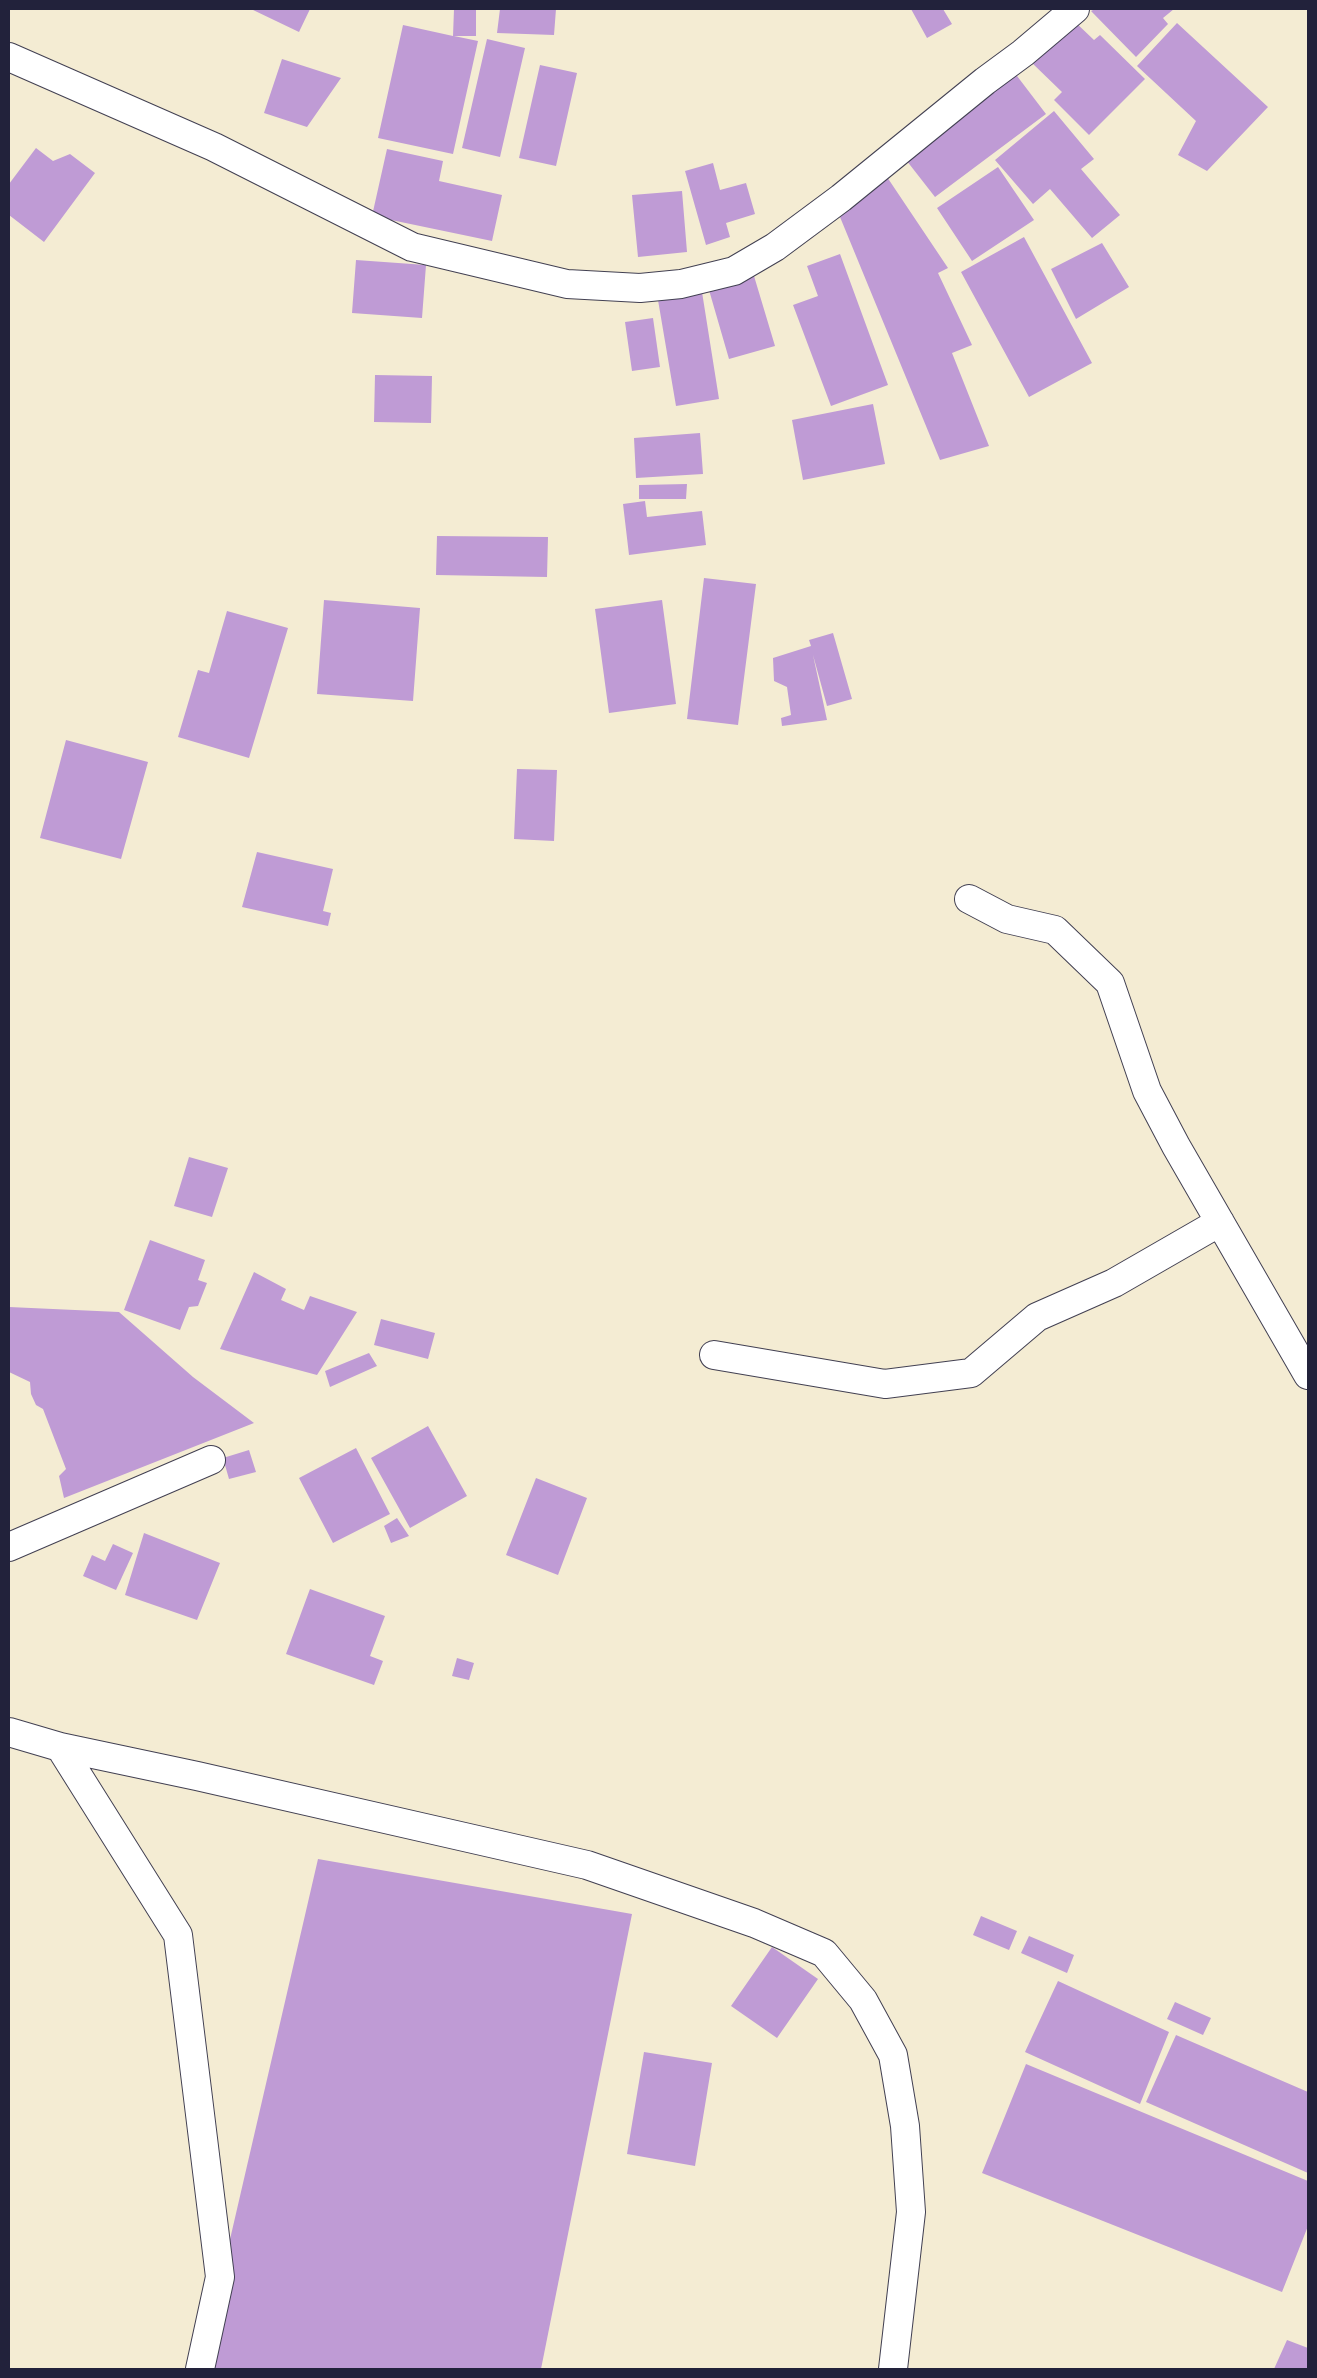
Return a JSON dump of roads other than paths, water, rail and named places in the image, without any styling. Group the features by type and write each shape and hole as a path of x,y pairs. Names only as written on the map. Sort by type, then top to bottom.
{"street":[{"path":"9,57 214,147 412,247 567,284 640,288 681,284 734,270 774,247 841,198 984,81 1023,53 1075,9"},
{"path":"969,899 1007,919 1055,930 1110,983 1147,1090 1308,1375"},
{"path":"714,1355 885,1384 971,1373 1037,1317 1114,1283 1220,1222"},
{"path":"9,1547 212,1460"},
{"path":"9,1732 60,1747 587,1865 754,1923 824,1953 863,2000 893,2055 905,2126 911,2212 893,2369"},
{"path":"60,1747 178,1935 220,2277 200,2369"}]}
